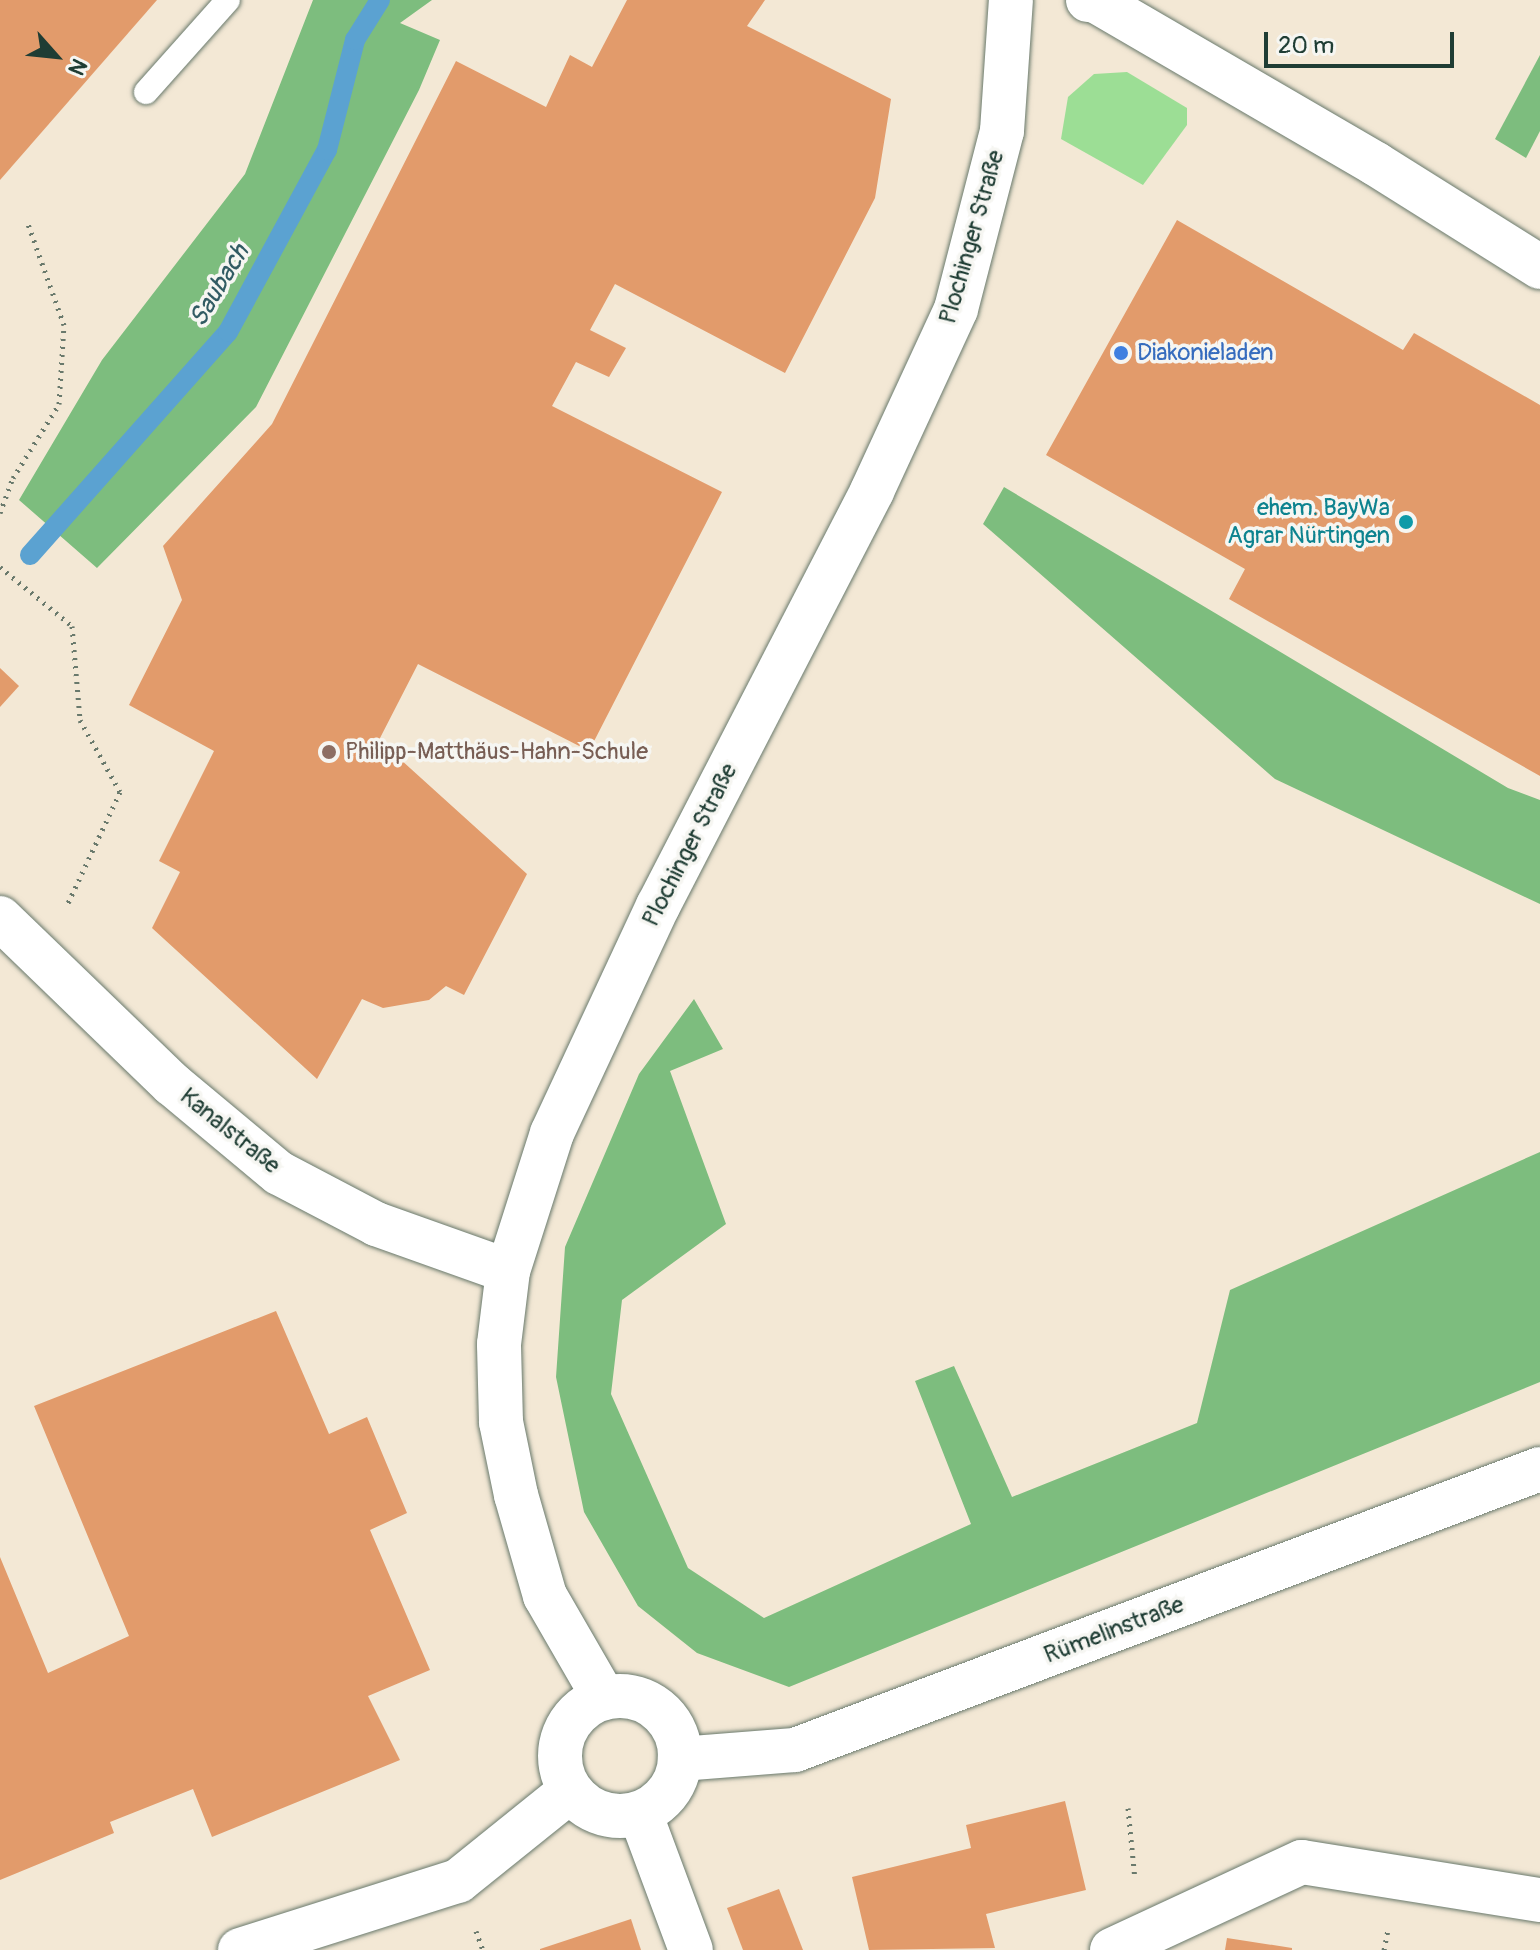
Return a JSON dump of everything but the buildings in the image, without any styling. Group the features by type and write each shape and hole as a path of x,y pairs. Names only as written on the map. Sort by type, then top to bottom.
{"street":[{"name":"Plochinger Straße","path":"604,1698 545,1596 516,1495 501,1422 499,1344 508,1271 552,1133 565,1105 663,897 872,491 956,309 1002,131 1011,0"},
{"path":"1088,0 1096,1 1376,164 1540,267"},
{"name":"Kanalstraße","path":"0,918 43,956 172,1084 279,1173 376,1224 508,1271"},
{"name":"Rümelinstraße","path":"680,1759 795,1750 1540,1469"},
{"path":"630,1696 651,1705 666,1718 677,1737 680,1759 672,1787 658,1803 640,1813 620,1817 595,1811 570,1791 562,1775 559,1757 563,1735 584,1707 604,1698 630,1696"},
{"path":"240,1950 458,1881 570,1791"},
{"path":"640,1813 691,1950"},
{"path":"1112,1950 1302,1862 1540,1900"}],"lane":[{"path":"146,92 228,0"}],"path":[{"path":"0,513 13,478 59,404 64,325 28,224"},
{"path":"0,567 72,626 80,720 120,792 43,956"}],"green space":[{"path":"313,0 432,0 400,23 440,40 419,90 256,407 97,568 19,500 102,360 245,174"},
{"path":"1540,55 1540,131 1526,158 1495,139"},
{"path":"1127,72 1187,108 1187,125 1143,185 1061,139 1068,97 1094,74"},
{"path":"1004,487 1508,788 1540,800 1540,904 1275,779 983,524"},
{"path":"694,999 723,1049 670,1071 726,1224 622,1300 611,1394 688,1568 764,1618 971,1524 915,1381 954,1366 1012,1497 1197,1423 1230,1290 1540,1152 1540,1382 789,1687 697,1653 638,1606 584,1512 556,1377 565,1247 639,1074"}],"waterway":[{"name":"Saubach","path":"30,555 228,332 327,150 355,40 380,0"}],"place":[{"name":"Diakonieladen","path":"1121,353"},
{"name":"ehem. BayWa Agrar Nürtingen","path":"1406,522"},
{"name":"Philipp-Matthäus-Hahn-Schule","path":"329,752"}]}
